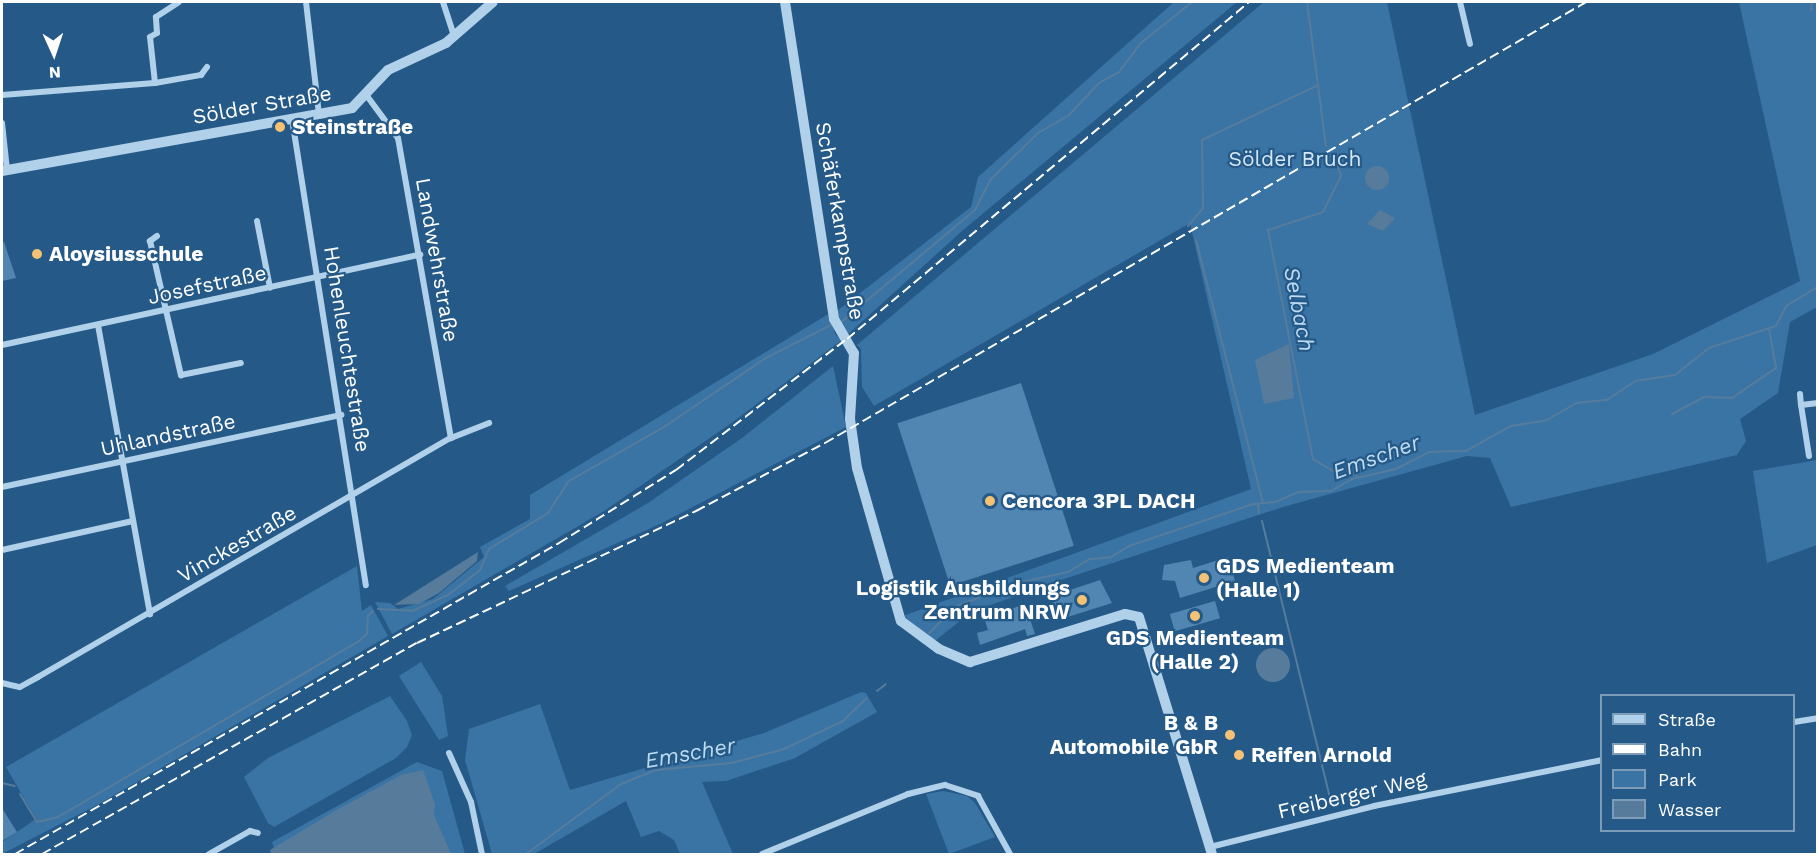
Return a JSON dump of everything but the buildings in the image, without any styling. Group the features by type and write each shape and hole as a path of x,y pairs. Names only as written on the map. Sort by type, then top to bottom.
{"street":[{"path":"155,83 150,37 157,33 156,16 179,2"},
{"path":"306,2 319,114"},
{"path":"442,2 454,36"},
{"name":"Sölder Straße","path":"4,170 352,108 367,96 388,69 454,36 493,2"},
{"name":"Schäferkampstraße","path":"785,2 835,325 854,353 850,419 857,468 898,616 917,636 970,662 1125,614 1139,617 1211,851"},
{"path":"1460,2 1470,44"},
{"path":"2,95 155,83 201,75 207,67"},
{"name":"Landwehrstraße","path":"367,96 398,138 451,438"},
{"name":"Hohenleuchtestraße","path":"292,119 320,277 366,585"},
{"path":"2,123 4,170"},
{"path":"257,221 270,288"},
{"path":"157,236 150,241 168,310 181,375 241,363"},
{"name":"Josefstraße","path":"2,345 420,255"},
{"path":"98,325 150,614"},
{"path":"1800,394 1809,456"},
{"path":"1801,405 1818,403"},
{"name":"Uhlandstraße","path":"2,487 341,415"},
{"name":"Vinckestraße","path":"2,683 20,687 150,614 451,438 489,423"},
{"path":"2,550 133,521"},
{"path":"1795,723 1818,718"},
{"path":"449,753 471,802 482,855"},
{"name":"Freiberger Weg","path":"1211,851 1503,780 1600,760"},
{"path":"762,855 908,794 945,785 978,796 1010,855"},
{"path":"209,855 250,831 258,833"}],"green space":[{"path":"1174,2 1237,2 962,231 845,337 837,311 971,207 978,177"},
{"name":"Sölder Bruch","path":"1264,2 1387,2 1475,415 1653,354 1800,281 1739,2 1816,2 1817,307 1790,322 1778,393 1740,419 1746,441 1737,455 1511,507 1490,458 1467,456 1283,507 1055,582 971,612 935,641 903,616 1251,489 1190,223 874,406 862,387 861,349 857,345"},
{"path":"830,313 835,334 842,340 730,424 604,511 392,634 375,602 390,603 398,609 433,599 484,557 480,547 530,519 530,495"},
{"path":"833,366 846,427 660,524 509,591 505,586 648,503 742,438"},
{"path":"1817,460 1817,545 1767,563 1753,471"},
{"path":"357,566 362,611 371,605 388,636 99,804 2,854 2,842 36,819 6,767"},
{"path":"421,662 442,696 448,736 439,740 399,676"},
{"path":"861,692 866,693 877,712 795,758 726,781 702,782 733,854 680,854 674,840 659,831 641,837 626,801 534,854 492,854 465,760 469,729 540,704 570,790 764,733"},
{"path":"390,696 407,721 412,735 407,747 396,758 274,827 268,823 244,777 268,758"},
{"path":"417,762 442,771 465,854 276,854 272,842"},
{"path":"943,791 967,796 975,803 995,837 949,854 926,794"}],"water":[{"path":"1377,166 1382,167 1388,173 1388,183 1382,189 1377,190 1372,189 1366,183 1365,178 1366,173 1372,167"},
{"path":"1380,210 1395,218 1383,231 1367,224"},
{"path":"1289,344 1294,398 1264,404 1255,360"},
{"path":"478,552 477,561 439,593 419,604 394,605"},
{"path":"1273,648 1285,653 1290,665 1285,677 1273,682 1261,677 1256,665 1261,653"},
{"path":"423,770 435,804 434,815 451,854 271,854 270,850 335,811 401,775"}],"waterway":[{"path":"840,323 975,210 990,180 1038,133 1069,115 1099,83 1119,72 1141,43 1192,2"},
{"name":"Selbach","path":"1307,2 1326,146"},
{"path":"1811,10 1812,2"},
{"path":"1188,226 1203,208 1202,140 1316,86"},
{"name":"Selbach","path":"1335,160 1341,176 1323,212 1268,230 1313,459 1335,472 1357,476"},
{"path":"1196,240 1263,503"},
{"name":"Emscher","path":"929,633 957,606 1017,583 1068,572 1090,559 1111,557 1129,546 1253,504 1275,502 1299,492 1331,491 1352,479 1396,469 1429,452 1466,451 1511,426 1547,420 1576,403 1607,400 1635,381 1675,375 1709,348 1776,326 1786,306 1818,287"},
{"path":"378,609 412,611 448,595 480,570 489,549 548,513 569,481 664,427 766,358 831,325"},
{"path":"1672,414 1704,397 1732,398 1776,368 1769,329"},
{"path":"1258,504 1259,513"},
{"path":"1262,521 1332,807"},
{"path":"20,794 37,822 58,817 358,642 367,634 368,616 373,611"},
{"name":"Emscher","path":"877,691 886,684"},
{"name":"Emscher","path":"526,854 621,784 656,770 732,763 784,749 843,721 867,698"},
{"name":"Emscher","path":"2,783 15,786"}],"railway":[{"path":"15,854 559,543 676,470 847,339 1249,2"},
{"path":"42,854 417,643 696,511 825,443 1586,2"}],"place":[{"name":"Steinstraße","path":"280,127"},
{"name":"Aloysiusschule","path":"37,254"},
{"name":"Cencora 3PL DACH","path":"990,501"},
{"name":"GDS Medienteam (Halle 1)","path":"1204,578"},
{"name":"Logistik Ausbildungs Zentrum NRW","path":"1082,600"},
{"name":"GDS Medienteam (Halle 2)","path":"1195,616"},
{"name":"B & B Automobile GbR","path":"1230,735"},
{"name":"Reifen Arnold","path":"1239,755"}]}
